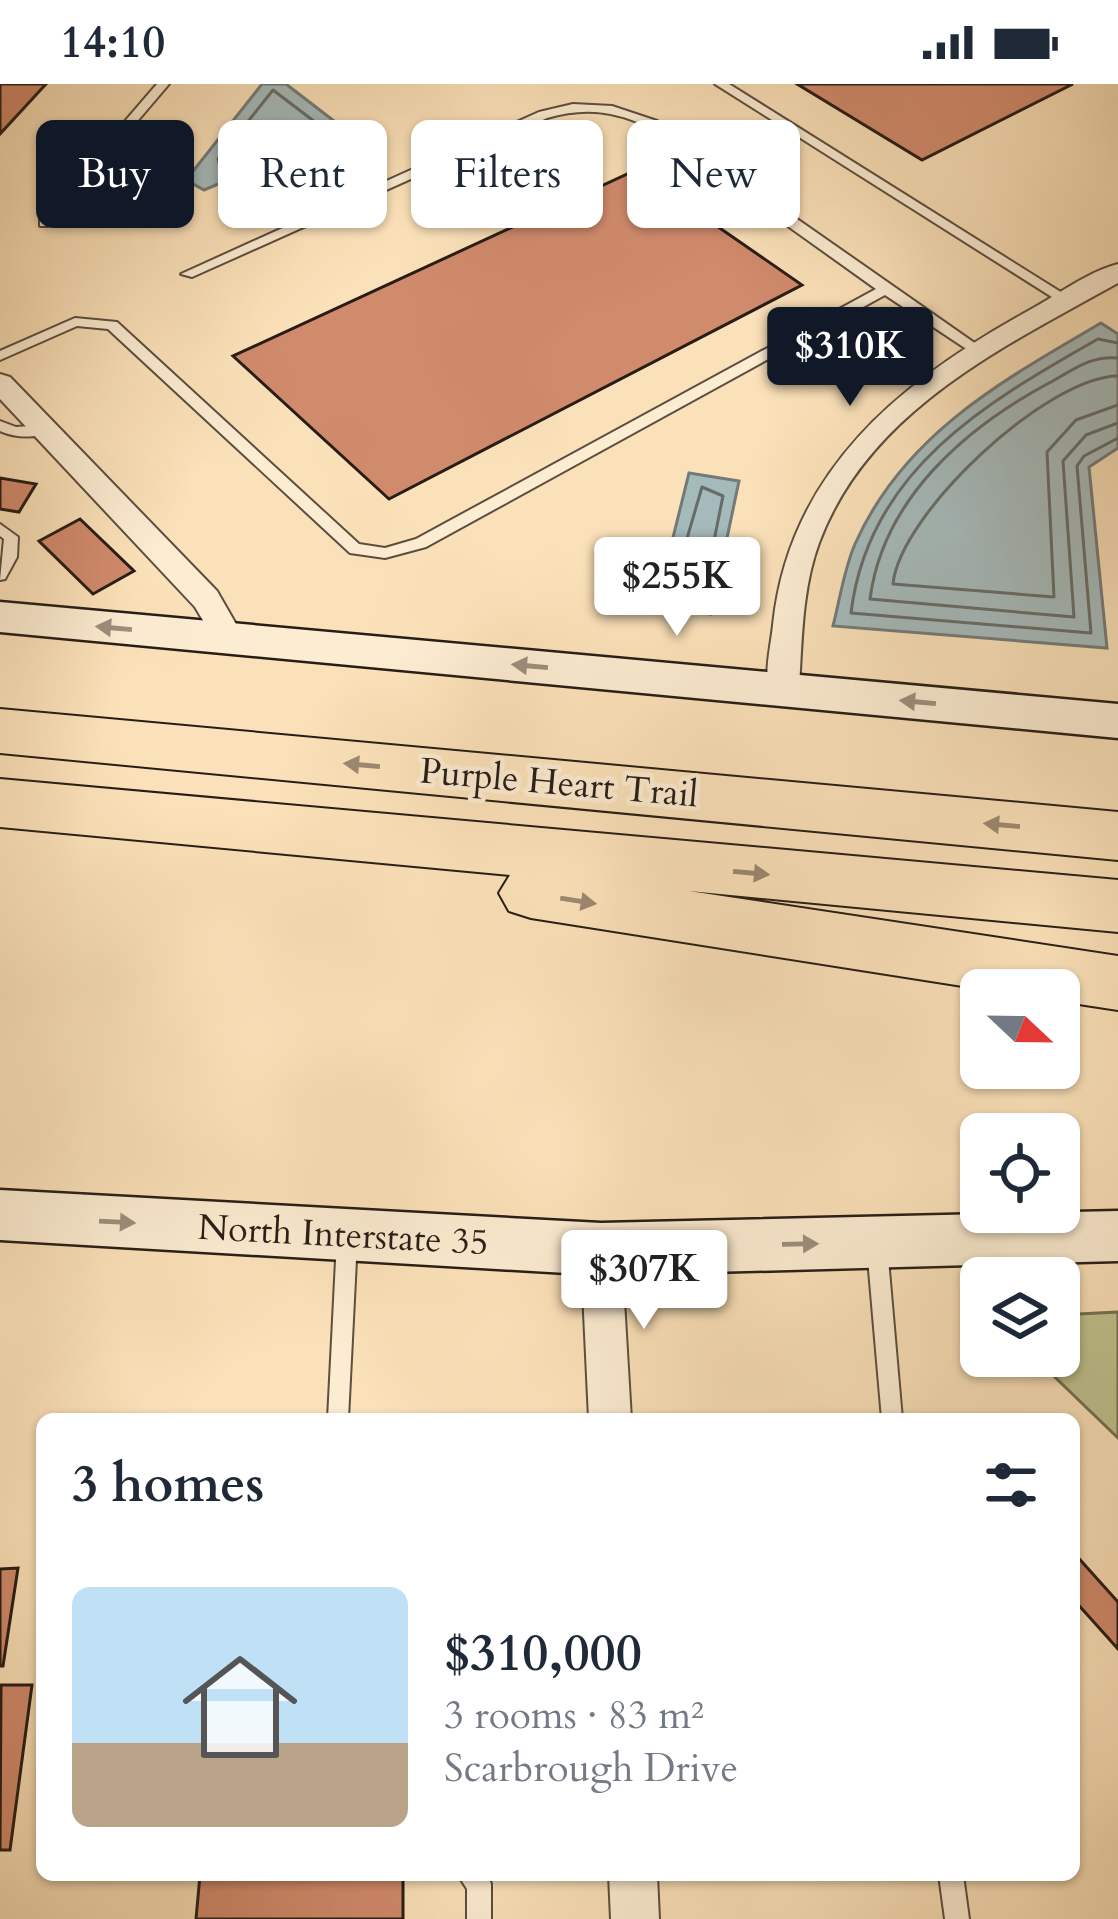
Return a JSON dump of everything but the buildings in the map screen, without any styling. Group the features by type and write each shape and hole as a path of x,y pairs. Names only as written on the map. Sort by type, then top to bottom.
{"highway":[{"name":"Purple Heart Trail","path":"0,731 1118,836"},
{"name":"Purple Heart Trail","path":"24,806 1118,905"},
{"path":"24,806 406,874 1118,982"}],"main road":[{"path":"0,617 1118,721"},
{"name":"North Interstate 35","path":"0,1215 601,1249 1118,1236"}],"street":[{"path":"783,689 793,586 827,493 856,449 895,409 980,351 1118,272"},
{"path":"0,383 206,599 229,638"},
{"path":"601,1249 610,1413"},
{"path":"633,1881 635,1919"}],"lane":[{"path":"132,120 163,84"},
{"path":"721,84 1068,301"},
{"path":"188,274 543,115 580,104 615,106 653,124 885,290 980,351"},
{"path":"0,356 75,322 112,325 355,549 385,553 421,543 885,290"},
{"path":"0,426 14,432 45,430"},
{"path":"0,529 11,537 10,557 0,574"},
{"path":"338,1413 347,1235"},
{"path":"876,1242 891,1413"},
{"path":"475,1881 479,1919"},
{"path":"952,1881 958,1919"}],"green space":[{"path":"1118,1312 1118,1438 1055,1377 1080,1377 1080,1314"}],"water":[{"path":"262,84 286,84 333,120 234,120"},
{"path":"218,140 218,184 204,190 194,184 194,170"},
{"path":"1101,323 1118,334 1118,448 1089,467 1107,648 833,626 855,544 900,471 959,414"},
{"path":"689,473 739,481 711,614 656,606"}]}
